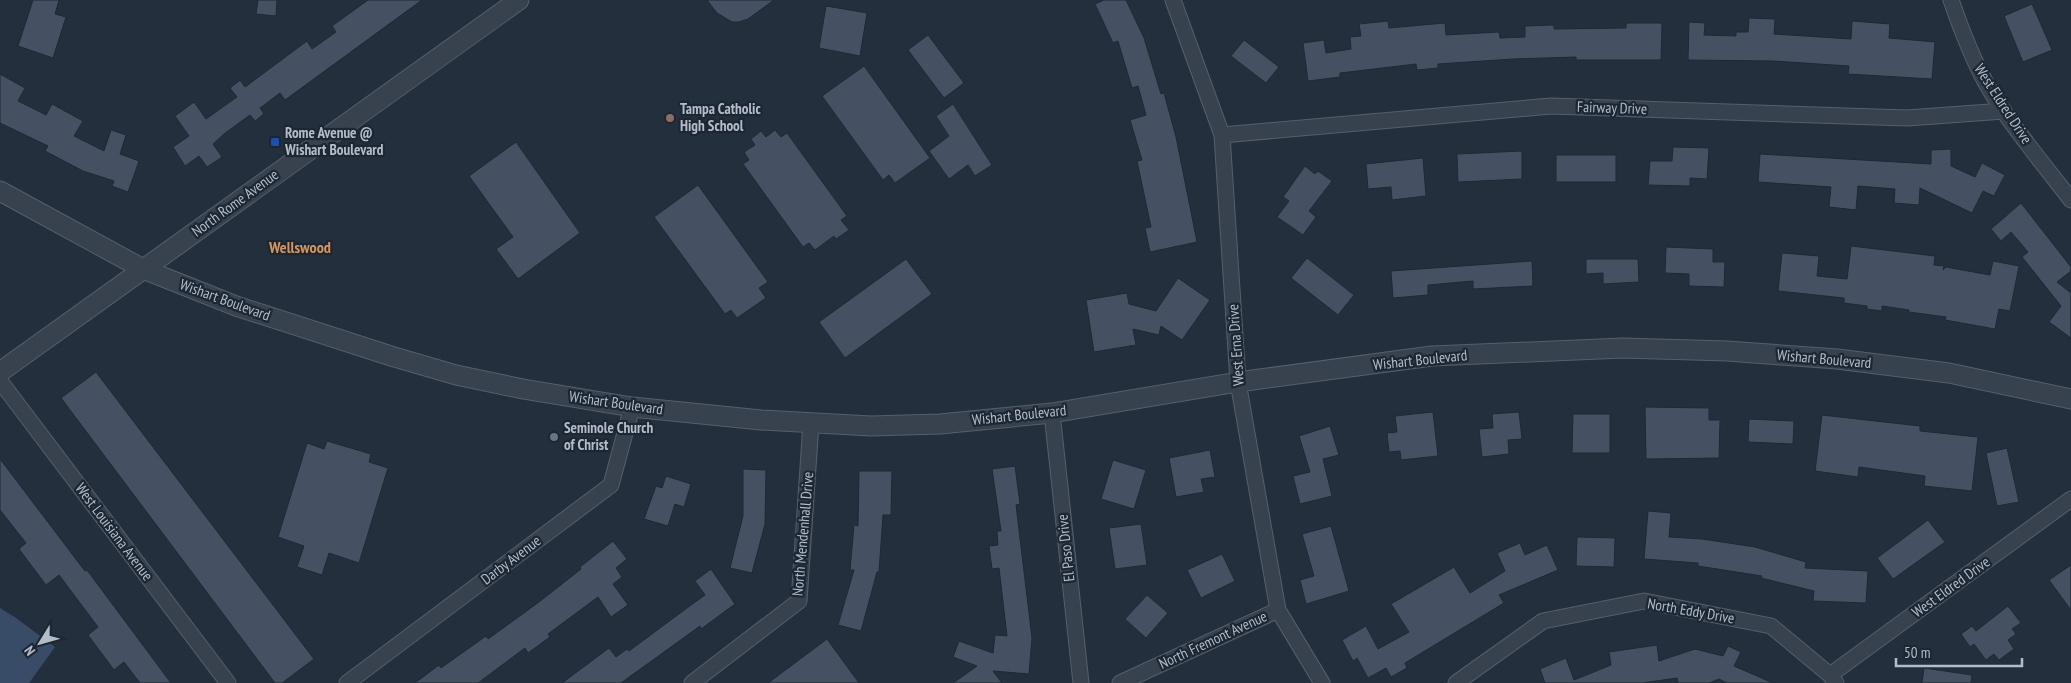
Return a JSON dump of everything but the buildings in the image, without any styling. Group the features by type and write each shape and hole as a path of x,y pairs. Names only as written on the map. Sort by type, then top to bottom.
{"street":[{"name":"North Rome Avenue","path":"0,372 519,0"},
{"name":"West Erna Drive","path":"1173,0 1222,135 1238,382 1278,610 1322,683"},
{"name":"West Eldred Drive","path":"1951,0 1973,57 2004,111 2071,200"},
{"name":"Fairway Drive","path":"1222,135 1551,106 1907,118 2004,111"},
{"name":"Wishart Boulevard","path":"0,191 143,269 236,306 456,375 522,390 632,407 811,423 871,426 940,424 1052,413 1238,382 1432,356 1623,348 1727,351 1837,359 1949,373 2071,399"},
{"name":"West Louisiana Avenue","path":"0,381 228,683"},
{"name":"Darby Avenue","path":"347,683 611,485 632,407"},
{"name":"El Paso Drive","path":"1052,413 1081,683"},
{"name":"North Mendenhall Drive","path":"692,683 800,601 811,423"},
{"name":"West Eldred Drive","path":"1833,679 2071,499"},
{"name":"North Eddy Drive","path":"1456,683 1543,621 1644,601 1771,626 1833,679"},
{"name":"North Fremont Avenue","path":"1120,683 1278,610"}],"water":[{"path":"0,608 55,647 29,683 0,683"}],"place":[{"name":"Tampa Catholic High School","path":"670,118"},
{"name":"Rome Avenue @ Wishart Boulevard","path":"275,142"},
{"name":"Seminole Church of Christ","path":"554,437"}],"district":[{"name":"Wellswood","path":"300,247"}]}
